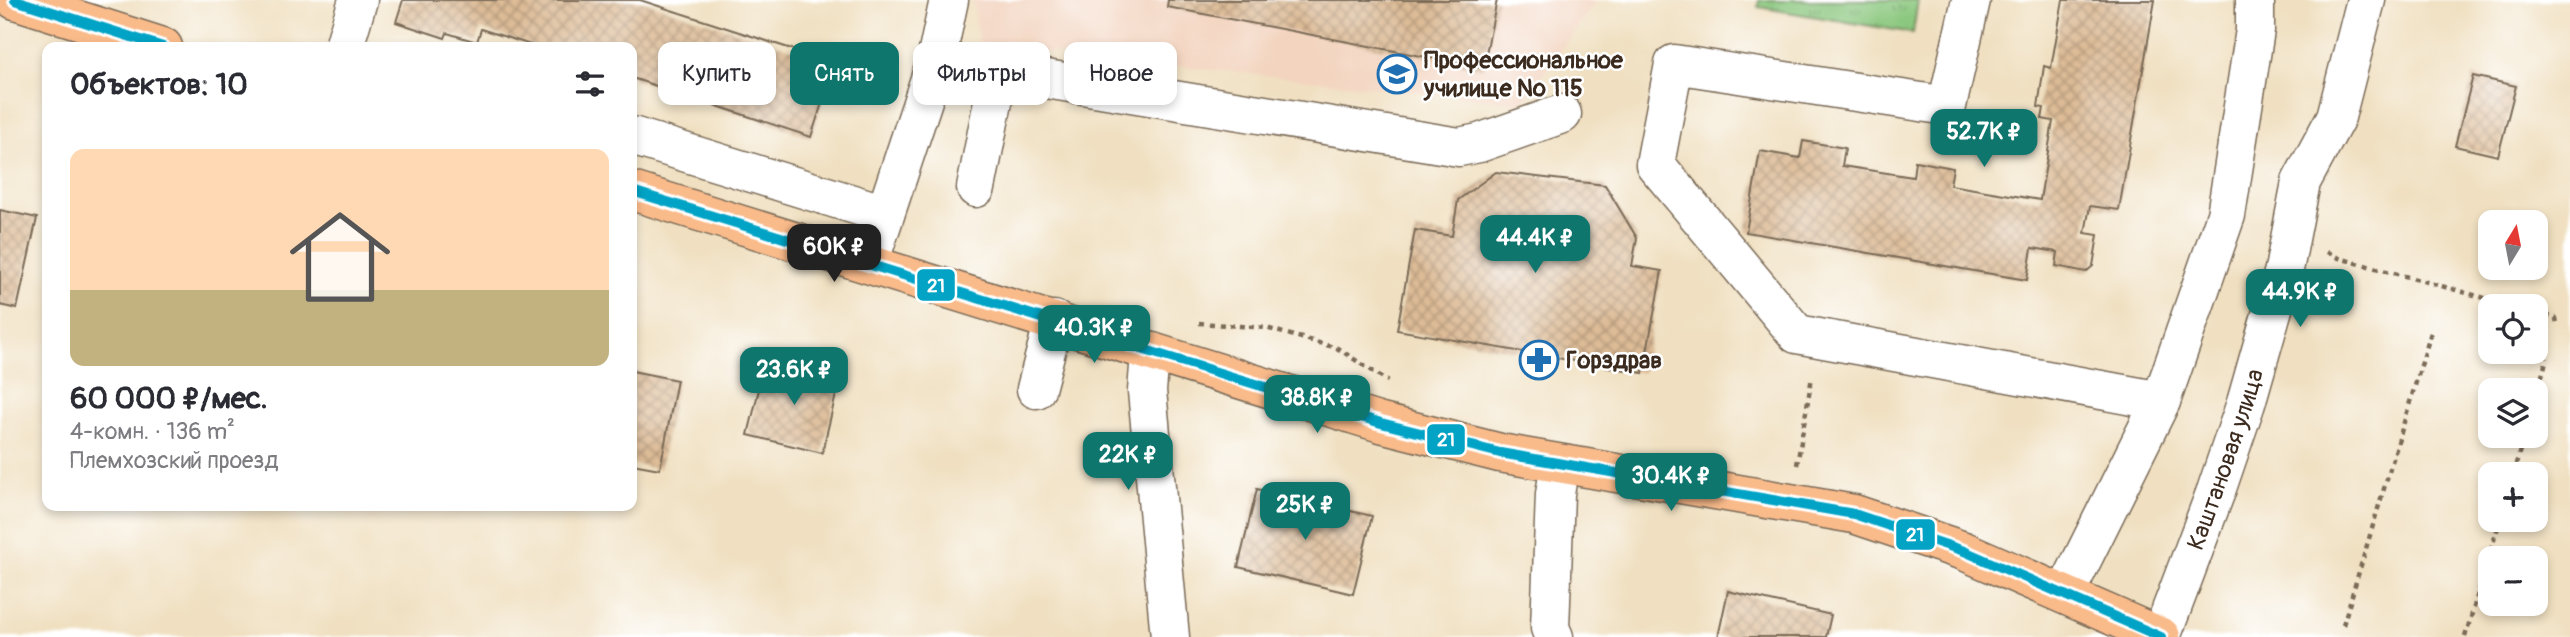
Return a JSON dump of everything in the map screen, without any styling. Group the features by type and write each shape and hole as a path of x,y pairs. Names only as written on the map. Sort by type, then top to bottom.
{"main road":[{"path":"15,0 147,42"},
{"path":"637,193 1381,423 1454,443 1560,464 1854,514 1965,551 2161,637"}],"street":[{"path":"345,42 358,0"},
{"path":"940,42 949,0"},
{"path":"1971,0 1947,106 1674,64 1655,164 1797,334 2161,401"},
{"path":"2065,594 2161,401 2225,215 2255,30 2255,0"},
{"name":"Каштановая улица","path":"2161,637 2250,393 2284,270 2301,182 2336,117 2366,0"},
{"path":"1050,79 1459,147 1479,143 1562,114"},
{"path":"869,263 921,105"},
{"path":"976,188 992,105"},
{"path":"637,138 885,214"},
{"path":"1036,390 1054,320"},
{"path":"1152,352 1147,391 1170,637"},
{"path":"1554,637 1549,628 1555,494 1560,464"}],"path":[{"path":"2324,249 2339,258 2478,298"},
{"path":"2548,316 2556,318 2557,324"},
{"path":"1189,322 1266,328 1337,348 1390,383"},
{"path":"2343,625 2432,329"},
{"path":"1796,469 1818,338"},
{"path":"2465,637 2496,532"}],"shaded area":[{"name":"Профессиональное училище № 115","path":"973,0 1597,0 1523,103 1177,66 1177,42 1064,42 1064,54 1050,53 1050,42 979,42"}],"green space":[{"path":"1759,0 1918,0 1913,33 1758,7"}],"building":[{"path":"403,0 640,0 770,42 658,42 658,87 637,80 637,42 521,42 481,29 477,42 447,33 445,38 396,22"},
{"path":"1168,0 1497,0 1483,68 1167,7"},
{"path":"2063,0 2155,0 2119,210 2090,206 2085,233 2098,235 2093,266 2086,272 2056,266 2058,252 2032,248 2027,280 1746,232 1760,151 1800,158 1803,141 1845,148 1842,166 1913,177 1915,161 1953,168 1950,185 2040,200 2053,121 2042,119 2044,108 2038,107 2044,66 2051,68"},
{"path":"776,44 790,48 790,105 821,105 811,137 714,105 776,105"},
{"path":"2473,76 2516,86 2498,156 2455,146"},
{"path":"1496,172 1605,185 1637,238 1632,266 1662,271 1643,373 1397,330 1415,230 1452,236 1458,200"},
{"path":"0,210 37,218 17,309 0,305"},
{"path":"766,360 840,378 822,453 748,435"},
{"path":"637,372 677,380 660,469 637,465"},
{"path":"1257,489 1372,516 1353,594 1238,567"},
{"path":"1728,591 1831,615 1826,637 1718,637"}],"transit line":[{"name":"21","path":"15,0 147,42"},
{"name":"21","path":"637,193 1381,423 1500,453 1854,514 1964,551 2161,637"}],"place":[{"name":"Профессиональное училище № 115","path":"1397,74"},
{"name":"Горздрав","path":"1539,360"}]}
